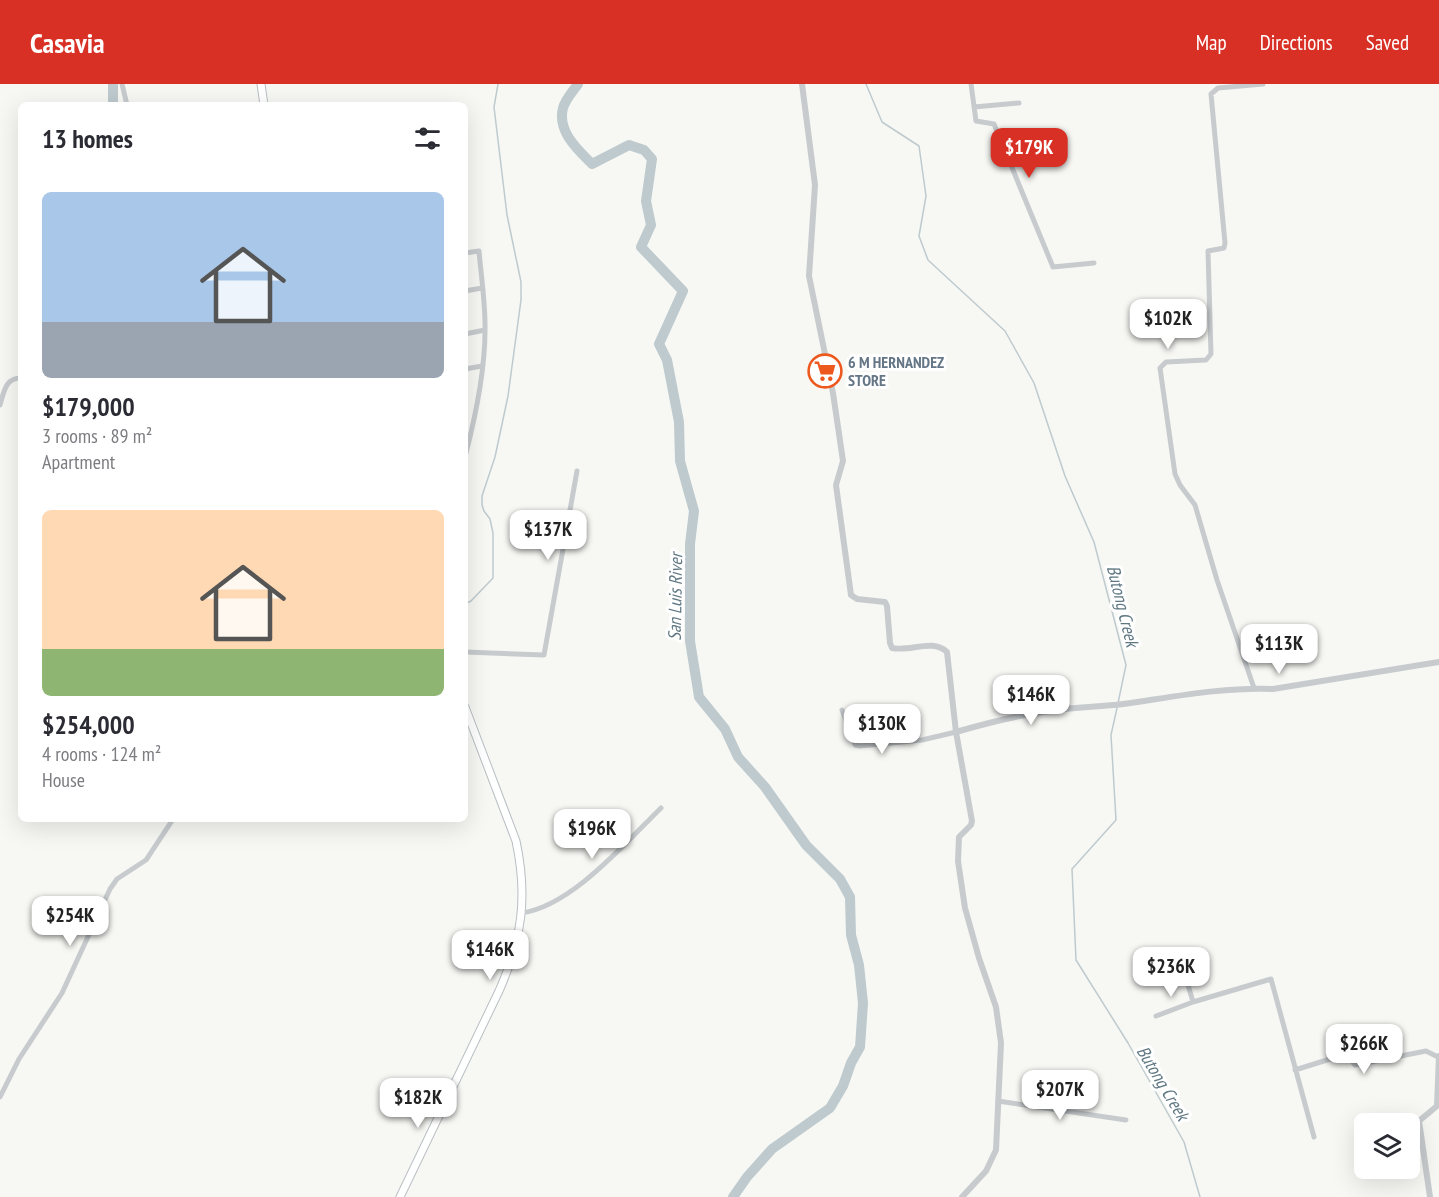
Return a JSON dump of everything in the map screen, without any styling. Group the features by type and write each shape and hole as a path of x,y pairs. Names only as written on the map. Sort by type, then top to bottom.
{"main road":[{"path":"261,84 264,102"},
{"path":"400,1197 507,974 517,944 522,875 516,840 468,715"}],"street":[{"path":"122,84 126,102"},
{"path":"802,84 815,185 809,276 833,393 843,461 836,485 851,595 857,599 885,602 892,648 935,645 943,647 947,652 956,732 972,821 959,837 958,861 965,908 996,1007 1001,1043 996,1150 993,1161 986,1171 962,1197"},
{"path":"971,84 976,121 994,123 1053,267 1094,263"},
{"path":"1254,688 1217,580 1195,505 1175,474 1160,368 1166,362 1206,360 1211,354 1208,251 1224,248 1225,243 1211,94 1218,88 1263,84"},
{"path":"974,106 1019,103"},
{"path":"468,253 479,251 485,330 473,427 468,439"},
{"path":"468,290 482,288"},
{"path":"468,333 485,330"},
{"path":"468,368 482,366"},
{"path":"0,405 7,383 13,378 18,378"},
{"path":"468,429 473,427"},
{"path":"468,652 544,655 577,471"},
{"path":"842,710 855,745 861,746 922,740 1005,718 1051,711 1123,704 1176,695 1254,688 1273,689 1439,662"},
{"path":"521,913 533,912 545,907 598,870 662,808"},
{"path":"0,1097 19,1059 62,993 110,889 117,879 146,860 171,822"},
{"path":"1179,954 1193,1002"},
{"path":"1156,1016 1193,1002 1271,980 1314,1137"},
{"path":"1295,1070 1346,1054 1355,1065 1426,1051 1438,1056 1437,1106 1419,1121 1430,1197"},
{"path":"998,1101 1126,1120"}],"waterway":[{"path":"113,84 113,102"},
{"path":"468,602 493,578 493,533 490,519 482,505 482,496 495,457 508,396 521,300 521,282 507,215 494,107 498,84"},
{"name":"San Luis River","path":"578,84 563,108 562,116 566,132 575,146 592,164 629,145 644,150 652,159 646,201 651,225 641,247 683,291 659,344 667,360 679,422 680,461 694,511 690,544 690,641 699,697 725,729 738,757 765,787 806,845 840,879 850,897 851,935 859,965 863,1003 860,1047 851,1063 843,1086 830,1108 772,1149 733,1197"},
{"name":"Butong Creek","path":"866,84 882,122 919,146 926,196 919,236 928,260 1005,331 1034,383 1065,476 1094,542 1126,665 1118,703"},
{"name":"Butong Creek","path":"1117,708 1111,735 1116,820 1072,869 1076,960 1128,1043 1184,1142 1200,1197"}],"place":[{"name":"6 M HERNANDEZ STORE","path":"825,371"}]}
